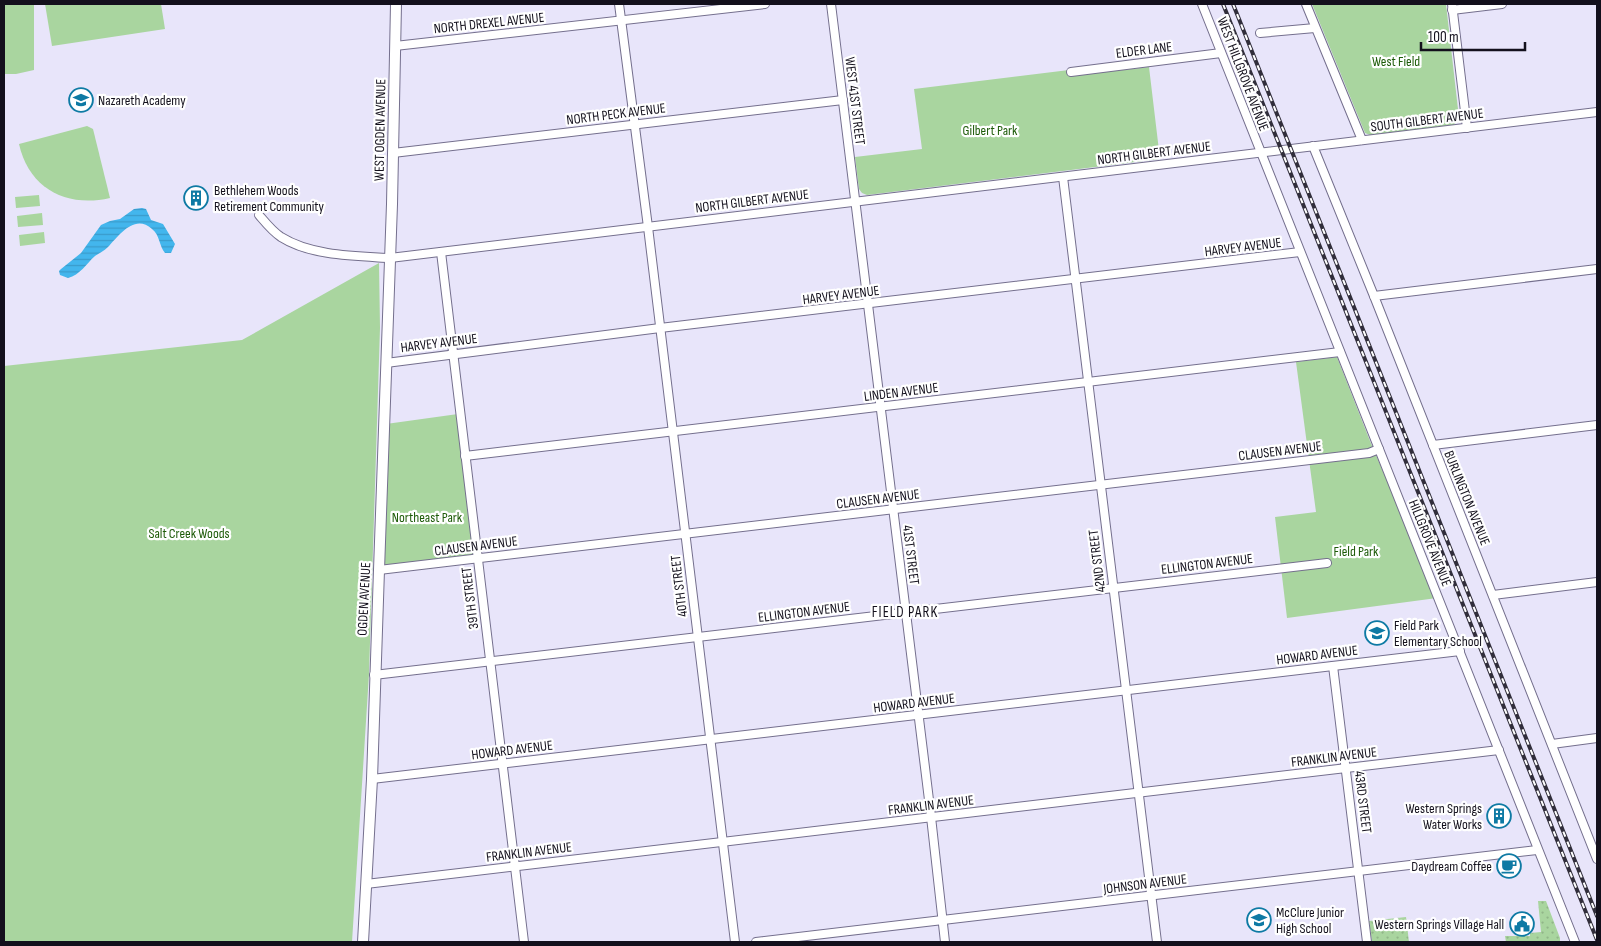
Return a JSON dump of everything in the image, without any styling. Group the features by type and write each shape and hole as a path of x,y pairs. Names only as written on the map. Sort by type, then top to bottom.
{"main road":[{"name":"WEST OGDEN AVENUE","path":"390,258 396,4"},
{"name":"OGDEN AVENUE","path":"363,942 372,779 374,675 390,258"}],"street":[{"name":"40TH STREET","path":"619,4 735,942"},
{"name":"NORTH DREXEL AVENUE","path":"395,46 765,4"},
{"name":"WEST 41ST STREET","path":"831,4 855,202"},
{"name":"WEST HILLGROVE AVENUE","path":"1202,4 1260,153"},
{"path":"1306,4 1362,140"},
{"path":"1466,128 1452,7 1502,4"},
{"path":"1260,33 1315,28"},
{"name":"ELDER LANE","path":"1070,72 1221,53"},
{"name":"NORTH PECK AVENUE","path":"393,153 843,100"},
{"name":"SOUTH GILBERT AVENUE","path":"1260,153 1597,112"},
{"name":"BURLINGTON AVENUE","path":"1313,146 1552,744 1594,842 1597,859"},
{"name":"NORTH GILBERT AVENUE","path":"259,215 279,236 292,242 337,256 390,258 1260,153"},
{"name":"HILLGROVE AVENUE","path":"1260,153 1575,942"},
{"name":"42ND STREET","path":"1063,177 1156,942"},
{"name":"41ST STREET","path":"855,202 945,942"},
{"name":"39TH STREET","path":"441,252 524,942"},
{"name":"HARVEY AVENUE","path":"386,363 660,328 1300,252"},
{"path":"1374,296 1597,269"},
{"name":"LINDEN AVENUE","path":"465,456 1340,352"},
{"path":"1433,445 1597,426"},
{"name":"CLAUSEN AVENUE","path":"379,570 1100,485 1369,452 1379,449"},
{"name":"ELLINGTON AVENUE","path":"374,675 1327,562"},
{"path":"1493,595 1597,582"},
{"name":"HOWARD AVENUE","path":"372,779 1460,651"},
{"name":"43RD STREET","path":"1333,666 1367,942"},
{"path":"1552,744 1597,738"},
{"name":"FRANKLIN AVENUE","path":"366,884 1499,750"},
{"name":"JOHNSON AVENUE","path":"756,942 1537,850"}],"green space":[{"path":"4,4 34,4 34,70 16,74 4,74"},
{"path":"45,4 161,4 165,29 52,46"},
{"name":"West Field","path":"1312,4 1446,4 1459,118 1454,125 1370,135 1365,133"},
{"name":"Gilbert Park","path":"1149,67 1160,159 867,195 859,189 855,157 922,149 914,89 1069,70 1070,76"},
{"path":"87,126 93,129 110,198 79,200 52,192 31,173 24,160 19,144"},
{"path":"39,195 40,206 16,208 15,197"},
{"path":"42,213 43,225 18,227 17,216"},
{"path":"44,232 45,243 20,246 19,235"},
{"name":"Salt Creek Woods","path":"379,263 380,328 369,674 352,942 4,942 4,366 242,340"},
{"name":"Field Park","path":"1337,357 1370,441 1437,598 1287,618 1275,517 1316,512 1296,362"},
{"name":"Northeast Park","path":"458,414 475,556 383,566 386,424"},
{"path":"1538,901 1546,901 1560,941 1506,942 1505,936 1530,936 1530,933 1541,932"},
{"path":"1406,917 1409,942 1372,942 1369,921"}],"water":[{"path":"134,209 146,209 151,220 163,224 175,244 171,253 165,253 157,234 152,229 140,223 134,224 122,232 105,250 95,256 83,269 72,277 68,278 60,275 59,271 81,253 101,225 120,219"}],"railway":[{"path":"1223,4 1597,940"},
{"path":"1233,4 1597,916"}],"place":[{"name":"Nazareth Academy","path":"81,100"},
{"name":"Bethlehem Woods Retirement Community","path":"196,198"},
{"name":"Field Park Elementary School","path":"1377,633"},
{"name":"Western Springs Water Works","path":"1499,816"},
{"name":"Daydream Coffee","path":"1509,866"},
{"name":"McClure Junior High School","path":"1259,920"},
{"name":"Western Springs Village Hall","path":"1522,924"}],"district":[{"name":"FIELD PARK","path":"905,612"}]}
